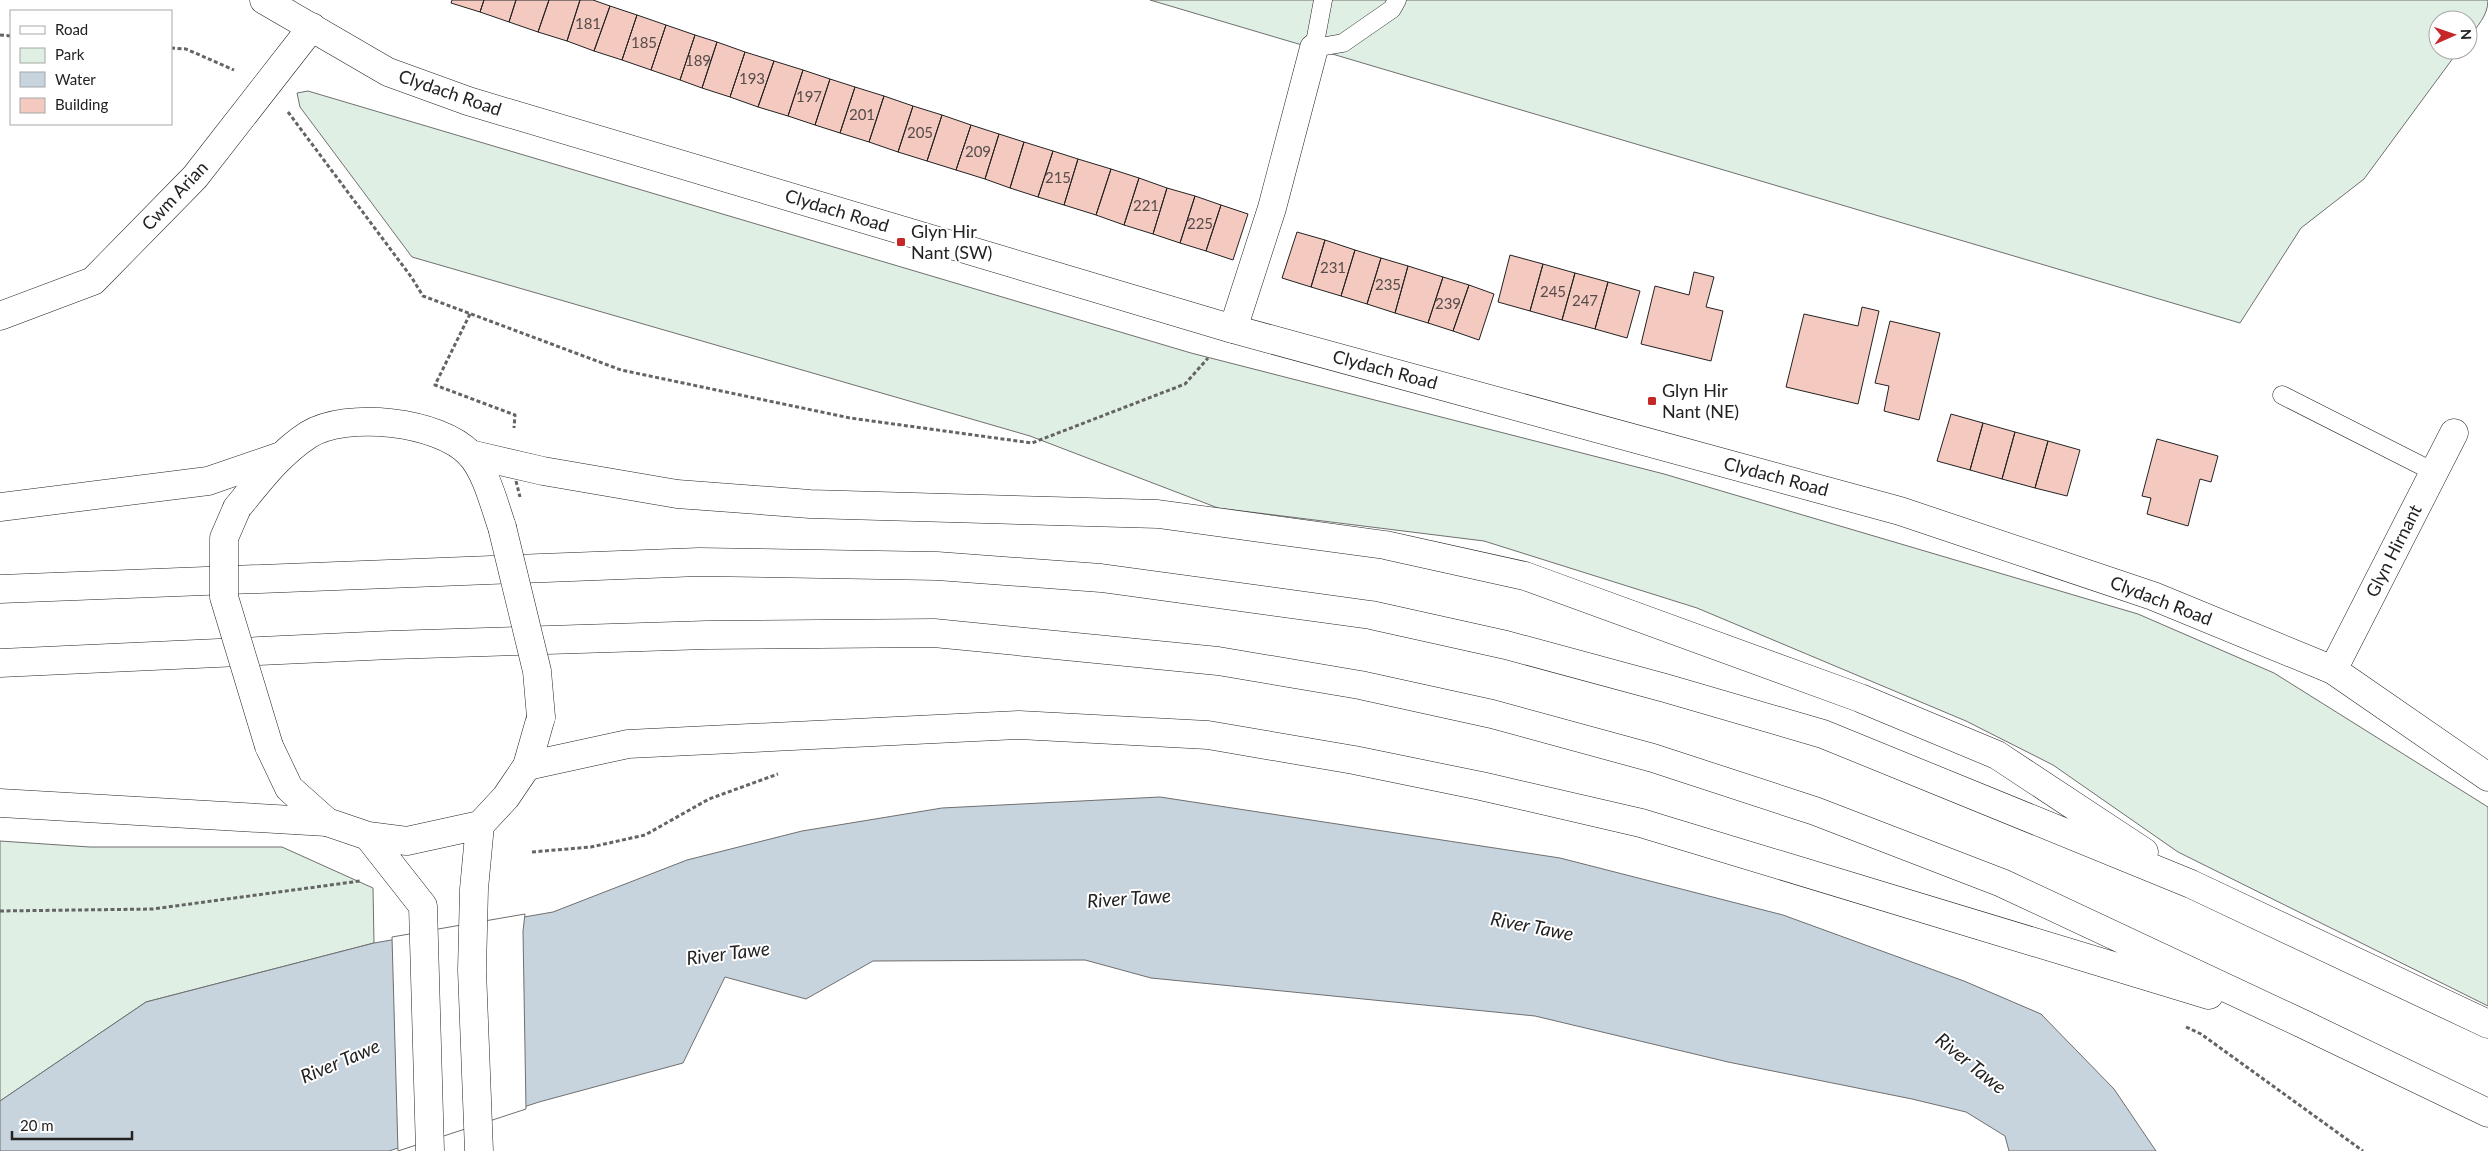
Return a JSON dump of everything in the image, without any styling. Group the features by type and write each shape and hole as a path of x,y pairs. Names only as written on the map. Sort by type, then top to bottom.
{"main road":[{"name":"Clydach Road","path":"264,0 388,72 468,101 1233,329 1900,511 2153,596 2333,670 2488,777"},
{"name":"Cwm Arian","path":"0,316 93,281 195,177 312,27"},
{"path":"1233,329 1272,208 1314,48"},
{"path":"327,822 289,788 269,746 224,597 224,538 237,508 278,457 310,434 344,422 380,420 445,437 470,454 515,472 686,494 810,504 1158,514 1385,545 1525,576 1860,698 1997,755 2191,884"},
{"name":"Glyn Hirnant","path":"2333,670 2454,433"},
{"path":"0,803 327,822 368,836 407,841 480,825 506,798 527,766 541,717 537,671 502,526 488,486 470,454"},
{"path":"0,507 208,481 278,457"},
{"path":"0,589 699,562 936,566 1101,578 1371,615 1506,645 1666,688 1823,734 2191,884 2488,1024"},
{"path":"0,663 381,646 707,635 934,633 1218,661 1360,685 1492,714 1653,758 1815,811 2002,883 2488,1113"},
{"path":"527,766 628,744 1019,725 1208,736 1354,760 1481,786 1641,823 2303,1024"},
{"path":"479,1151 472,970 474,888 480,825"},
{"path":"368,836 423,906 430,1151"}],"lane":[{"path":"1322,0 1314,48 1343,43 1392,9 1397,0"},
{"path":"2282,395 2434,472"}],"path":[{"path":"172,48 186,50 267,84 412,278 423,296 621,370 850,418 1032,444 1185,384 1233,329"},
{"path":"470,314 435,385 515,415 515,472"},
{"path":"532,852 591,847 645,835 709,799 788,770"},
{"path":"0,911 153,909 362,881"},
{"path":"2184,1026 2209,1040 2363,1151"}],"green space":[{"path":"1150,0 2488,0 2484,16 2478,25 2478,10 2428,10 2428,60 2452,60 2364,179 2301,228 2240,323"},
{"path":"308,91 1191,353 1664,474 2138,614 2274,673 2488,807 2488,1006 2178,852 2053,765 1966,721 1697,608 1484,541 1218,508 1030,436 412,257 300,107 297,93"},
{"path":"0,841 90,847 282,847 373,888 374,943 146,1002 0,1101"}],"water":[{"name":"River Tawe","path":"1160,797 1560,858 1783,915 1964,981 2041,1014 2114,1089 2156,1151 2009,1151 2005,1136 1966,1112 1912,1099 1728,1062 1535,1016 1151,978 1085,960 873,961 806,999 725,977 683,1063 539,1102 389,1151 0,1151 0,1101 146,1002 374,943 553,912 687,860 802,831 942,808"}],"pier":[{"path":"525,914 523,931 526,1109 398,1151 392,937"}],"building":[{"path":"452,0 484,0 480,12 451,3"},
{"path":"484,0 516,0 509,22 480,12"},
{"path":"516,0 549,0 538,32 509,22"},
{"path":"549,0 580,0 567,41 538,32"},
{"path":"580,0 593,0 610,6 594,51 567,41"},
{"path":"610,6 637,15 622,60 594,51"},
{"path":"637,15 666,25 651,70 622,60"},
{"path":"666,25 695,35 680,80 651,70"},
{"path":"695,35 717,42 702,88 680,80"},
{"path":"717,42 745,52 730,97 702,88"},
{"path":"745,52 774,61 758,107 730,97"},
{"path":"774,61 803,70 788,116 758,107"},
{"path":"803,70 830,79 815,125 788,116"},
{"path":"830,79 855,87 840,133 815,125"},
{"path":"855,87 884,96 869,142 840,133"},
{"path":"884,96 913,106 898,152 869,142"},
{"path":"913,106 942,115 927,161 898,152"},
{"path":"942,115 971,125 956,170 927,161"},
{"path":"971,125 999,134 985,179 956,170"},
{"path":"999,134 1024,142 1010,188 985,179"},
{"path":"1024,142 1053,151 1038,197 1010,188"},
{"path":"1053,151 1078,159 1064,205 1038,197"},
{"path":"1078,159 1111,169 1096,215 1064,205"},
{"path":"1111,169 1139,178 1124,225 1096,215"},
{"path":"1139,178 1167,188 1153,234 1124,225"},
{"path":"1167,188 1195,196 1180,243 1153,234"},
{"path":"1195,196 1221,205 1206,251 1180,243"},
{"path":"1221,205 1248,214 1233,260 1206,251"},
{"path":"1297,232 1325,240 1311,287 1282,278"},
{"path":"1325,240 1355,250 1341,296 1311,287"},
{"path":"1355,250 1381,258 1367,304 1341,296"},
{"path":"1510,255 1543,264 1530,311 1498,302"},
{"path":"1381,258 1408,266 1395,313 1367,304"},
{"path":"1543,264 1575,273 1562,320 1530,311"},
{"path":"1408,266 1443,277 1428,323 1395,313"},
{"path":"1694,272 1714,277 1706,307 1723,311 1711,361 1641,344 1655,286 1689,295"},
{"path":"1575,273 1608,282 1595,329 1562,320"},
{"path":"1443,277 1469,285 1453,331 1428,323"},
{"path":"1608,282 1640,291 1627,338 1595,329"},
{"path":"1469,285 1494,294 1479,340 1453,331"},
{"path":"1862,307 1879,311 1858,404 1786,387 1804,314 1858,326"},
{"path":"1890,321 1940,333 1919,420 1884,411 1889,386 1875,383"},
{"path":"1951,414 1983,423 1970,470 1937,461"},
{"path":"1983,423 2015,432 2002,479 1970,470"},
{"path":"2015,432 2048,441 2035,488 2002,479"},
{"path":"2157,439 2218,456 2211,482 2200,479 2188,526 2147,514 2151,498 2142,496"},
{"path":"2048,441 2080,450 2067,496 2035,488"}],"place":[{"name":"Glyn Hir Nant (SW)","path":"901,242"},
{"name":"Glyn Hir Nant (NE)","path":"1652,401"}]}
